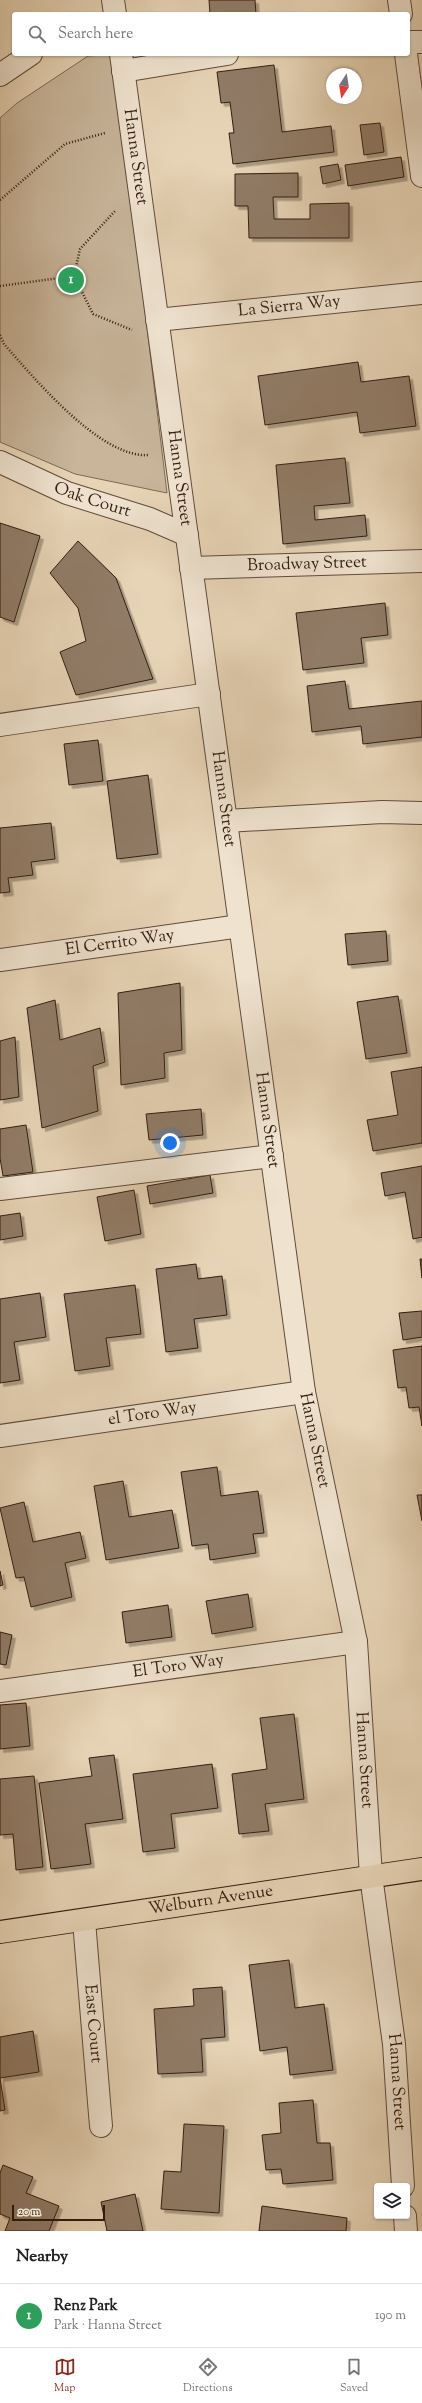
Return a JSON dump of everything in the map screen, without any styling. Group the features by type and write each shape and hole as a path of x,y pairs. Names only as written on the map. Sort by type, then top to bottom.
{"main road":[{"name":"Welburn Avenue","path":"0,1932 84,1921 422,1869"}],"street":[{"path":"113,0 115,12"},
{"path":"399,0 401,12"},
{"path":"410,42 422,42"},
{"path":"0,75 28,56"},
{"path":"122,62 201,56"},
{"path":"406,56 422,176"},
{"name":"Hanna Street","path":"122,62 304,1392 356,1642 371,1876 394,2044 403,2183"},
{"name":"La Sierra Way","path":"158,329 422,293"},
{"name":"Oak Court","path":"0,462 67,493 150,519 186,535"},
{"name":"Broadway Street","path":"191,568 422,560"},
{"path":"0,725 209,694"},
{"path":"226,821 382,812 422,813"},
{"name":"El Cerrito Way","path":"0,960 240,926"},
{"path":"0,1189 272,1156"},
{"name":"el Toro Way","path":"0,1436 304,1392"},
{"name":"El Toro Way","path":"0,1691 356,1642"},
{"name":"East Court","path":"84,1921 101,2126"},
{"path":"405,2219 406,2231"}],"path":[{"path":"0,200 65,144 131,126"},
{"path":"140,191 104,220 80,249 74,276 93,314 133,331 158,329"},
{"path":"0,286 74,276"},
{"path":"0,335 4,344 49,396 108,443 140,455 176,452"}],"shaded area":[{"path":"88,56 114,56 167,493 75,474 0,442 0,118 17,103"}],"building":[{"path":"209,0 255,0 256,12 210,12"},
{"path":"274,65 282,132 331,126 334,152 233,164 229,133 234,133 230,102 221,103 217,72"},
{"path":"380,123 384,152 364,155 360,125"},
{"path":"401,157 404,177 348,186 345,165"},
{"path":"338,164 341,180 323,184 320,167"},
{"path":"298,173 298,197 273,197 274,219 310,219 310,204 349,203 349,238 249,238 248,206 235,206 235,174"},
{"path":"358,362 361,382 409,376 416,426 360,433 357,412 265,425 258,376"},
{"path":"345,458 350,503 314,506 315,520 365,515 367,536 283,544 276,465"},
{"path":"0,523 40,536 14,622 0,617"},
{"path":"78,541 116,578 153,679 76,695 60,652 86,641 78,608 50,573"},
{"path":"385,603 388,635 361,638 364,663 303,670 296,613"},
{"path":"345,681 349,709 422,701 422,737 363,744 361,726 312,732 307,686"},
{"path":"98,740 103,781 69,785 64,744"},
{"path":"148,775 158,854 117,859 107,781"},
{"path":"51,823 55,859 31,862 33,875 8,878 10,892 0,893 0,828"},
{"path":"386,931 388,961 348,965 345,934"},
{"path":"180,983 182,1050 164,1053 165,1078 121,1085 118,993"},
{"path":"398,996 407,1053 366,1059 357,1002"},
{"path":"55,1000 60,1040 100,1028 105,1062 93,1066 98,1111 42,1128 27,1008"},
{"path":"15,1037 19,1097 0,1100 0,1041"},
{"path":"422,1067 422,1143 373,1151 367,1120 398,1115 391,1072"},
{"path":"201,1109 203,1135 149,1140 146,1114"},
{"path":"26,1125 33,1172 3,1176 0,1158 0,1129"},
{"path":"422,1166 422,1237 413,1239 405,1192 385,1196 381,1173"},
{"path":"210,1175 213,1193 150,1204 147,1186"},
{"path":"134,1190 141,1234 105,1241 97,1197"},
{"path":"20,1213 23,1236 0,1240 0,1216"},
{"path":"420,1259 422,1259 422,1278"},
{"path":"196,1264 198,1279 222,1276 227,1315 194,1319 198,1348 166,1352 156,1269"},
{"path":"135,1285 141,1334 106,1338 110,1366 75,1371 64,1294"},
{"path":"40,1293 46,1337 14,1342 20,1380 0,1383 0,1299"},
{"path":"422,1311 422,1337 403,1340 399,1313"},
{"path":"422,1346 422,1426 419,1407 409,1408 406,1387 398,1388 393,1350"},
{"path":"217,1467 221,1496 258,1491 264,1533 253,1534 256,1553 210,1560 208,1544 192,1546 181,1472"},
{"path":"123,1481 129,1517 172,1510 179,1548 106,1560 94,1486"},
{"path":"417,1495 422,1495 422,1521"},
{"path":"24,1502 33,1542 80,1532 86,1558 65,1563 72,1597 31,1607 24,1577 16,1578 0,1508"},
{"path":"0,1571 3,1585 0,1586"},
{"path":"248,1594 253,1627 212,1634 206,1601"},
{"path":"168,1605 172,1637 126,1643 122,1612"},
{"path":"0,1632 12,1635 6,1665 0,1664"},
{"path":"26,1703 30,1746 0,1749 0,1705"},
{"path":"294,1714 304,1799 265,1804 269,1831 239,1834 232,1774 267,1769 260,1718"},
{"path":"114,1755 123,1819 85,1824 91,1864 51,1869 39,1783 92,1776 89,1758"},
{"path":"212,1764 218,1808 171,1814 175,1848 143,1852 133,1774"},
{"path":"34,1776 43,1867 16,1870 13,1834 0,1835 0,1779"},
{"path":"289,1960 295,2008 324,2004 333,2070 290,2075 287,2047 260,2051 249,1965"},
{"path":"222,1987 225,2037 201,2039 203,2072 158,2074 154,2009 194,2006 193,1989"},
{"path":"33,2031 39,2072 0,2078 0,2037"},
{"path":"0,2078 5,2110 0,2111"},
{"path":"313,2100 317,2143 330,2143 333,2180 283,2184 281,2169 266,2170 262,2135 281,2133 279,2103"},
{"path":"184,2124 224,2126 219,2213 161,2209 164,2171 181,2172"},
{"path":"3,2165 33,2177 26,2193 59,2206 49,2231 5,2231 10,2218 0,2214 0,2173"},
{"path":"135,2194 143,2231 107,2231 101,2202"},
{"path":"262,2206 347,2218 346,2231 259,2231"}],"place":[{"name":"Renz Park","path":"71,280"}]}
